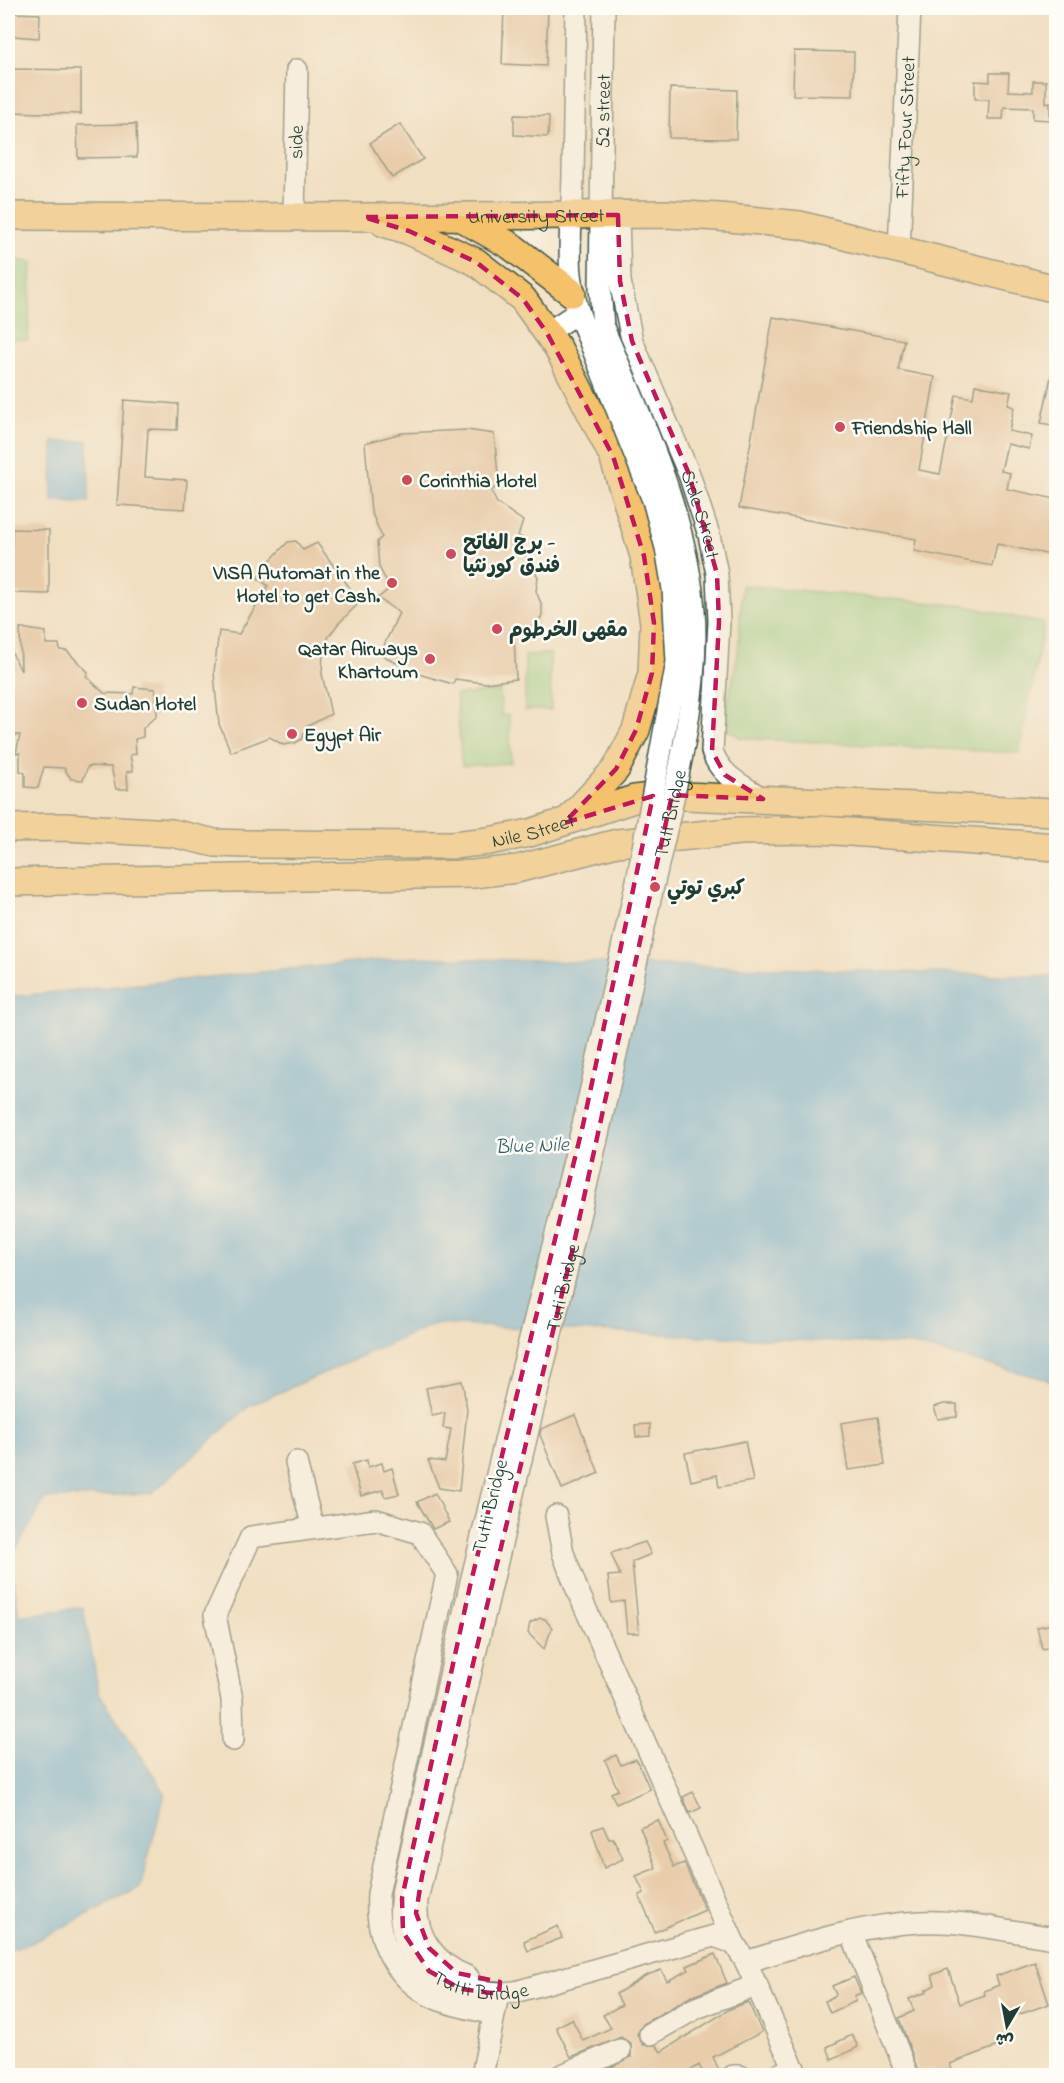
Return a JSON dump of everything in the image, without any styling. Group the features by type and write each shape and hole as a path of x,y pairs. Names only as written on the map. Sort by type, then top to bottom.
{"main road":[{"name":"University Street","path":"8,216 363,217 665,214 800,225 1056,289"},
{"path":"457,215 511,246 575,303"},
{"path":"363,217 409,231 476,262 523,299 558,348 614,456 644,556 654,623 652,673 636,730 616,769 564,823"},
{"name":"Nile Street","path":"8,828 64,827 172,833 215,843 417,845 489,841 564,823 610,806 662,795 1056,812"},
{"name":"Nile Street","path":"8,882 462,875 517,869 617,843 740,831 822,830 1056,847"}],"street":[{"name":"52 street","path":"576,8 573,214 568,258 575,303 596,332"},
{"name":"52 street","path":"604,8 610,215"},
{"name":"Fifty Four Street","path":"899,249 910,8"},
{"name":"side","path":"294,216 297,70"},
{"path":"596,332 610,215"},
{"name":"Side Street","path":"610,215 632,341 689,474 709,535 717,574 719,622 712,751 717,766 725,775 763,800"},
{"path":"547,333 575,303"},
{"name":"Tuti Bridge","path":"414,1875 472,1575 583,1125 637,881 675,684 677,640 673,589 666,548 653,500 596,332"},
{"path":"296,1462 313,1528"},
{"path":"556,1516 563,1553 576,1587 734,1943 757,1985 789,2073"},
{"path":"233,1740 232,1699 215,1615 251,1537 376,1520 420,1533 447,1574 378,1894 378,1921 391,1958 411,1982 436,1998 498,1996 482,2076"},
{"name":"Tutti Bridge","path":"414,1875 401,1921 408,1944 420,1962 449,1984 472,1991 498,1996 714,1936 734,1943"},
{"path":"746,1962 818,1938 920,1922 960,1923 1056,1938"},
{"path":"850,1932 908,2076"},
{"path":"650,2034 696,2008 757,1985"},
{"path":"560,2076 620,2050"},
{"path":"732,2076 740,2076"}],"highlighted area":[{"path":"618,215 620,281 632,341 689,474 717,574 719,622 712,751 725,775 763,799 672,795 572,1252 422,1876 416,1913 429,1948 457,1973 500,1982 499,1994 461,1989 429,1971 403,1932 402,1898 470,1586 583,1125 653,796 564,823 616,769 636,730 652,673 654,623 644,556 613,456 547,333 523,299 476,262 409,231 363,217"}],"green space":[{"path":"8,259 32,262 28,340 8,339"},
{"path":"742,585 966,606 1044,624 1019,753 741,738 727,729 727,708 738,653"},
{"path":"550,654 551,710 525,710 525,655"},
{"path":"500,691 501,715 509,716 511,763 462,766 456,695"}],"water":[{"path":"88,441 89,502 52,501 53,442"},
{"name":"Blue Nile","path":"413,957 1056,977 1056,1382 913,1345 434,1324 249,1406 152,1493 45,1499 10,1560 19,1616 83,1607 99,1693 165,1793 140,1888 31,1943 8,1951 8,997"}],"building":[{"path":"504,8 548,8 546,66 502,64"},
{"path":"13,13 40,14 39,38 13,36"},
{"path":"794,51 854,52 853,96 793,95"},
{"path":"9,69 81,70 81,114 8,112"},
{"path":"990,73 1009,73 1008,91 1033,92 1033,81 1046,81 1046,103 1050,102 1050,120 1033,119 1033,108 1004,107 1003,119 988,119 989,99 975,99 975,81 990,82"},
{"path":"670,88 737,90 736,139 669,138"},
{"path":"514,115 549,116 548,137 514,135"},
{"path":"136,124 137,157 78,158 77,125"},
{"path":"400,124 423,159 392,178 370,143"},
{"name":"Friendship Hall","path":"773,317 904,340 898,370 935,377 919,470 940,474 956,395 973,398 975,385 1011,392 1008,405 1014,407 1009,431 1032,436 1029,449 1007,444 1001,471 1010,473 1007,489 1056,499 1056,556 997,544 992,566 914,551 916,539 739,508"},
{"path":"1051,377 1056,377 1056,426 1041,423"},
{"path":"124,400 178,404 177,430 148,429 145,477 187,480 185,509 117,505"},
{"name":"برج الفاتح - فندق كورنثيا","path":"467,430 494,434 499,484 491,491 497,503 523,521 518,536 524,539 521,547 538,577 536,591 542,606 542,616 535,626 514,636 516,679 485,683 455,679 453,684 415,673 380,654 399,613 378,598 390,588 379,567 377,542 382,537 371,511 365,443 402,433"},
{"path":"12,529 49,530 49,594 12,593"},
{"path":"296,541 303,550 317,543 360,602 338,624 329,636 323,651 322,674 331,714 306,727 302,739 295,743 283,745 270,737 231,752 219,724 216,697 214,672 219,631 239,634 268,586 258,578 264,567 288,542"},
{"name":"Sudan Hotel","path":"20,628 46,632 46,644 59,644 60,650 67,651 88,672 86,676 104,693 133,694 134,687 155,689 157,715 143,728 143,737 135,739 136,754 130,755 133,771 127,772 128,789 116,789 111,767 88,766 83,780 71,779 64,768 44,767 38,788 25,787 25,773 20,771 20,753 16,753 20,735 10,735 8,727 8,645 21,671"},
{"path":"462,1381 467,1409 459,1491 439,1488 428,1460 445,1462 451,1429 443,1428 445,1413 432,1416 426,1388"},
{"path":"957,1404 957,1417 938,1419 934,1407"},
{"path":"575,1415 599,1473 562,1489 540,1435 541,1429"},
{"path":"878,1417 885,1465 848,1470 841,1423"},
{"path":"650,1424 650,1436 636,1437 635,1425"},
{"path":"745,1441 753,1481 719,1487 717,1475 691,1481 685,1453"},
{"path":"367,1460 368,1467 382,1463 384,1471 392,1468 399,1494 385,1497 383,1490 361,1496 352,1464"},
{"path":"435,1493 449,1522 433,1529 417,1502"},
{"path":"645,1542 651,1554 632,1562 639,1633 627,1633 624,1601 611,1603 608,1576 620,1575 611,1553"},
{"path":"540,1618 545,1619 552,1628 544,1649 528,1633 530,1623"},
{"path":"1054,1624 1056,1646 1042,1649 1037,1627"},
{"path":"616,1755 621,1765 636,1759 650,1789 616,1804 611,1793 618,1790 605,1760"},
{"path":"693,1792 701,1808 690,1813 683,1797"},
{"path":"658,1820 667,1841 663,1843 674,1867 684,1863 705,1910 655,1932 639,1895 644,1893 636,1876 656,1868 640,1827"},
{"path":"603,1826 609,1839 613,1838 623,1859 604,1868 592,1830"},
{"path":"558,1926 562,1938 528,1951 524,1941"},
{"path":"715,1954 727,1983 690,1997 644,2023 637,2034 643,2045 656,2045 661,2052 730,2009 748,2002 762,2032 713,2057 720,2072 705,2076 699,2065 682,2076 601,2076 600,2073 631,2057 631,2044 621,2037 571,2057 556,2027 572,2019 583,2041 611,2028 603,2015 622,2005 616,1994 645,1976 661,1970 667,1981 689,1970 687,1966"},
{"path":"1035,1962 1049,2004 1003,2020 1011,2041 950,2064 954,2076 920,2076 899,2018 914,2011 909,1999 927,1992 926,1990 935,1985 932,1975 948,1969 960,2004 985,1995 984,1991 999,1985 996,1976"},
{"path":"854,1977 861,1993 854,1996 856,2001 830,2013 825,2001 836,1995 832,1986"},
{"path":"852,2035 858,2047 832,2060 827,2047"}],"place":[{"name":"Friendship Hall","path":"840,427"},
{"name":"Corinthia Hotel","path":"407,480"},
{"name":"برج الفاتح - فندق كورنثيا","path":"451,554"},
{"name":"VISA Automat in the Hotel to get Cash.","path":"392,583"},
{"name":"مقهى الخرطوم","path":"497,629"},
{"name":"Qatar Airways Khartoum","path":"430,659"},
{"name":"Sudan Hotel","path":"82,703"},
{"name":"Egypt Air","path":"292,734"},
{"name":"كبري توتي","path":"655,887"}]}
